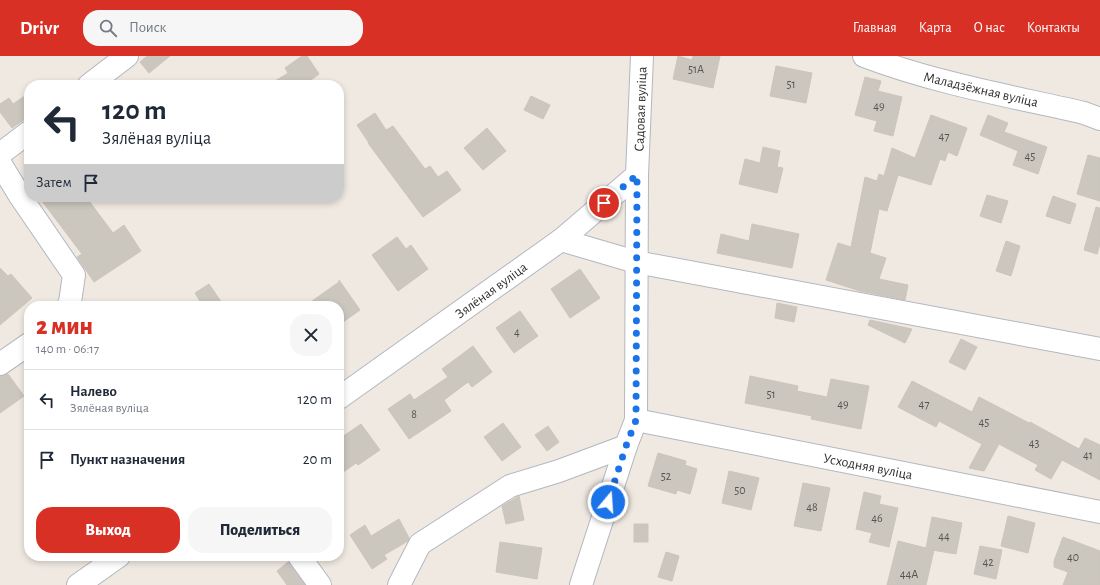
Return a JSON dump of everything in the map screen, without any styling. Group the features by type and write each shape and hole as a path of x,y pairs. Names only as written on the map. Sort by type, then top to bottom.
{"street":[{"path":"96,80 127,56"},
{"name":"Садовая вуліца","path":"581,585 626,446 636,420 637,175 642,56"},
{"name":"Маладзёжная вуліца","path":"864,56 889,66 926,77 1100,119"},
{"path":"0,154 24,136"},
{"path":"0,163 24,202"},
{"name":"Зялёная вуліца","path":"344,394 560,240 637,175"},
{"path":"24,202 74,275 70,301"},
{"path":"560,240 636,262 1100,349"},
{"path":"0,364 24,347"},
{"name":"Усходняя вуліца","path":"636,420 1100,512"},
{"path":"399,585 420,544 510,486 559,471 626,446"},
{"path":"78,585 112,561"},
{"path":"303,561 320,585"}],"building":[{"path":"147,56 170,56 149,73 140,62"},
{"path":"302,56 307,56 319,74 311,80 277,80 288,73 285,68"},
{"path":"678,56 692,60 693,56 720,56 713,88 673,79"},
{"path":"776,66 812,73 806,103 770,96"},
{"path":"865,77 881,81 878,91 902,97 893,136 874,131 877,121 855,115"},
{"path":"24,96 24,120 12,128 0,112 0,104 9,98 13,104"},
{"path":"531,96 550,105 543,119 524,110"},
{"path":"375,113 386,130 393,126 425,169 430,166 438,177 447,171 461,190 423,217 368,143 357,125"},
{"path":"931,115 967,128 957,156 948,152 945,161 940,159 931,185 898,175 887,211 879,209 870,253 886,258 879,279 908,285 905,300 860,291 826,280 838,243 851,247 865,177 877,181 879,174 884,176 892,148 915,158"},
{"path":"988,115 1008,123 1004,132 1047,147 1038,174 1013,165 1018,151 980,135"},
{"path":"487,128 506,151 483,170 464,148"},
{"path":"763,147 780,151 777,167 783,168 777,193 739,184 745,159 760,163"},
{"path":"1088,155 1100,158 1100,201 1077,194"},
{"path":"987,195 1008,201 1001,223 980,216"},
{"path":"1053,196 1076,204 1070,224 1046,216"},
{"path":"43,202 90,202 113,233 124,225 141,251 94,282 77,257 82,254"},
{"path":"1096,207 1100,208 1100,244 1097,254 1084,250"},
{"path":"752,224 799,234 792,268 717,253 721,234 749,241"},
{"path":"397,237 406,249 411,245 428,269 398,291 372,255"},
{"path":"1006,241 1020,246 1011,276 996,271"},
{"path":"0,268 8,276 11,274 32,298 28,301 24,301 24,305 0,325"},
{"path":"580,269 600,298 570,318 551,289"},
{"path":"339,280 360,310 344,321 344,301 312,301 339,282"},
{"path":"209,284 221,301 200,301 195,293"},
{"path":"777,303 797,307 794,322 775,318"},
{"path":"520,311 538,336 514,353 496,328"},
{"path":"870,320 912,329 905,343 868,325"},
{"path":"961,339 977,347 965,370 949,362"},
{"path":"473,346 492,372 472,387 468,382 444,400 451,411 409,439 388,409 410,394 414,400 448,377 442,369"},
{"path":"8,374 24,396 0,413 0,376"},
{"path":"750,376 798,386 797,391 827,397 831,379 869,386 861,429 811,419 812,416 745,403"},
{"path":"912,381 972,412 979,397 1029,423 1030,422 1079,449 1085,438 1100,445 1100,480 1062,460 1051,479 1035,470 1038,465 999,444 984,471 969,468 982,444 939,421 936,427 898,407"},
{"path":"503,423 521,447 502,461 484,437"},
{"path":"361,424 380,450 358,465 356,463 344,471 344,436"},
{"path":"548,426 559,442 547,451 535,435"},
{"path":"658,453 686,461 685,465 697,469 690,494 677,490 676,494 648,486"},
{"path":"729,471 759,478 751,510 722,503"},
{"path":"803,483 830,488 821,531 794,526"},
{"path":"864,492 881,496 879,504 898,508 889,547 869,542 872,533 856,529"},
{"path":"519,496 524,520 506,524 502,506"},
{"path":"1008,516 1035,523 1028,553 1001,546"},
{"path":"932,517 962,523 956,554 934,550 926,585 887,585 898,541 926,548"},
{"path":"399,519 409,538 408,541 384,555 387,559 372,569 350,535 365,525 371,536"},
{"path":"634,524 648,524 648,542 634,542"},
{"path":"1063,537 1100,551 1100,585 1063,585 1068,572 1054,567 1054,561"},
{"path":"500,542 542,548 537,579 496,572"},
{"path":"980,546 1002,550 996,579 974,574"},
{"path":"666,552 679,556 672,581 658,577"},
{"path":"288,562 305,585 287,585 277,571"}],"route":[{"path":"604,203 637,175 636,420 608,502"}]}
